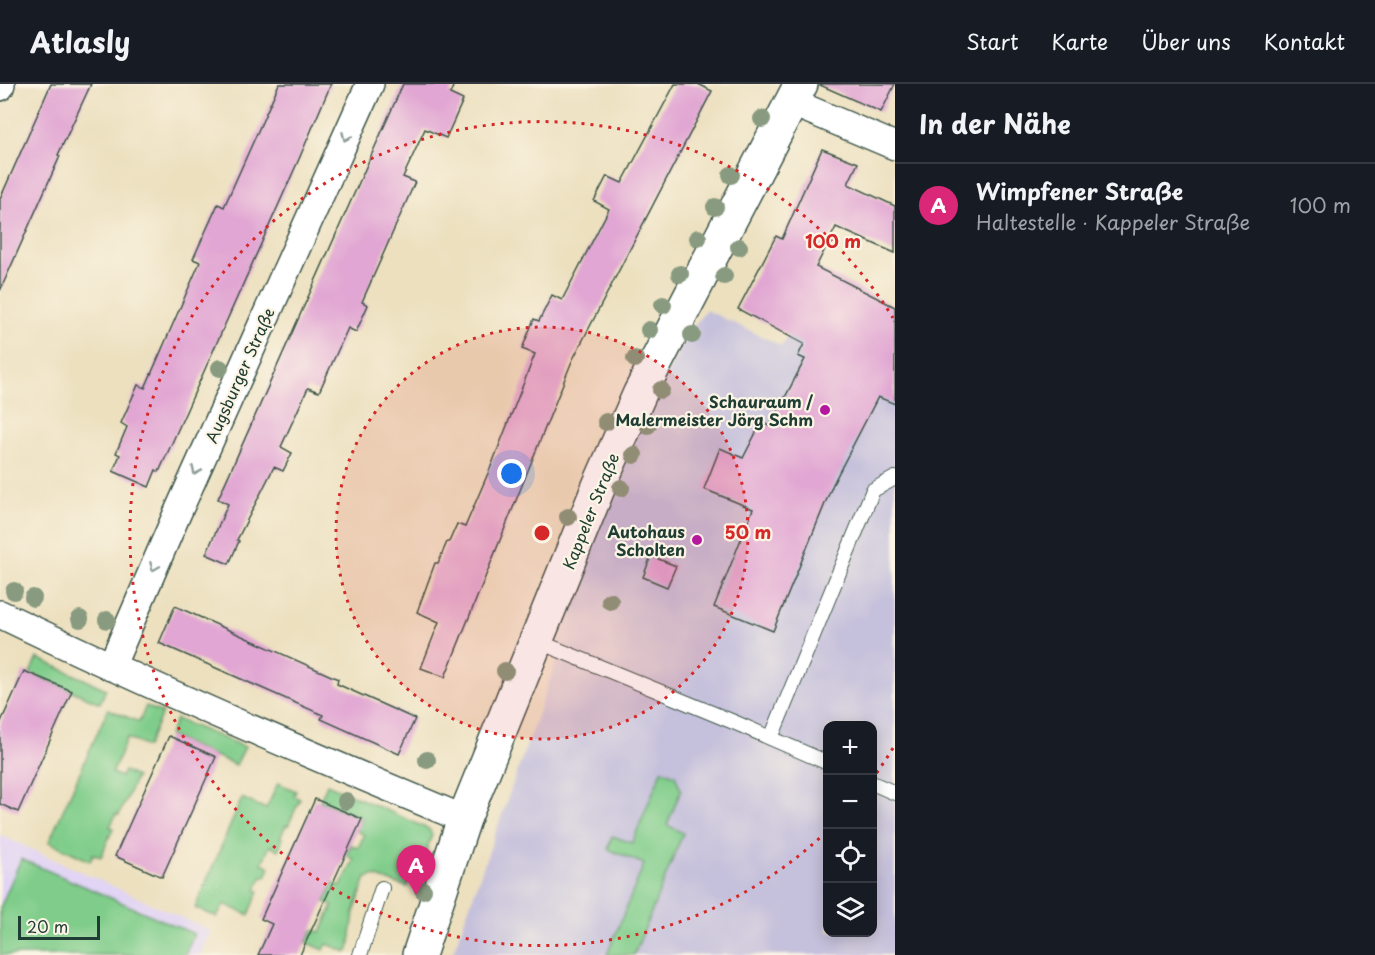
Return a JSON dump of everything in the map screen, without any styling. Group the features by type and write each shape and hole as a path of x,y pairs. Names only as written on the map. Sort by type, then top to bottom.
{"street":[{"name":"Augsburger Straße","path":"111,667 177,513 370,84"},
{"path":"796,93 895,146"},
{"name":"Kappeler Straße","path":"418,955 464,819 640,393 796,93"},
{"path":"0,614 111,667 312,756 464,819"}],"lane":[{"path":"771,738 873,490 895,478"},
{"path":"537,641 823,761"},
{"path":"877,785 895,793"},
{"path":"360,955 382,888"}],"shaded area":[{"path":"808,300 895,346 895,955 452,955 559,654 557,628 651,398 706,310 782,346"},
{"path":"0,835 211,931 201,955 0,955"}],"green space":[{"path":"37,658 106,689 100,703 30,673"},
{"path":"146,706 162,713 147,747 127,738 112,773 121,777 124,771 136,777 119,815 116,814 110,827 113,828 101,857 93,854 90,861 49,842 108,709 139,722"},
{"path":"176,719 245,747 236,765 169,736"},
{"path":"662,770 675,775 681,790 667,825 683,833 634,955 607,955 644,864 608,849 612,836 632,843"},
{"path":"278,783 296,791 294,796 300,799 280,838 283,839 278,850 270,846 262,863 270,867 266,877 262,876 256,890 259,891 249,915 224,904 217,917 195,908 242,798 266,809"},
{"path":"327,784 429,829 432,835 422,863 415,861 407,887 374,876 365,880 354,913 347,952 327,944 324,950 306,942 313,930 321,932 333,905 325,902 333,883 341,886 354,859 346,855 351,845 358,848 364,835 357,831 362,819 320,801"},
{"path":"21,859 194,934 185,955 0,955 0,908"}],"building":[{"path":"51,84 91,84 0,291 0,199"},
{"path":"279,84 331,84 159,472 156,470 149,487 113,471 120,455 116,453 127,427 121,423 138,385 145,388 200,262 193,259 218,204 224,207"},
{"path":"403,84 454,84 450,94 463,100 446,138 425,129 403,177 415,182 362,302 368,305 356,332 348,328 319,392 308,388 281,447 292,453 283,471 274,467 237,540 239,541 229,564 206,554 228,504 218,499"},
{"path":"675,84 698,84 712,91 572,361 445,677 421,668 439,622 417,612 435,563 438,563 457,524 465,527 492,464 535,354 522,349 534,319 539,321 552,295 562,300 609,209 594,201 607,176 622,183"},
{"path":"820,84 895,84 881,112 820,85"},
{"path":"822,149 858,163 848,184 895,206 895,253 836,227 816,267 895,307 895,404 878,397 833,484 773,631 714,607 753,509 704,489 720,448 743,458 761,423 770,426 805,359 798,356 804,344 738,309 776,236 782,239"},
{"path":"651,556 676,566 667,587 643,577"},
{"path":"175,606 338,679 337,684 415,719 399,754 321,719 323,715 159,643"},
{"path":"24,671 72,691 18,812 0,804 0,724"},
{"path":"169,736 216,757 162,877 115,856"},
{"path":"315,799 362,819 300,955 258,955 272,924 261,919"}],"place":[{"name":"Schauraum / Malermeister Jörg Schm","path":"825,410"},
{"name":"Autohaus Scholten","path":"697,540"},
{"name":"Wimpfener Straße","path":"416,895"}]}
